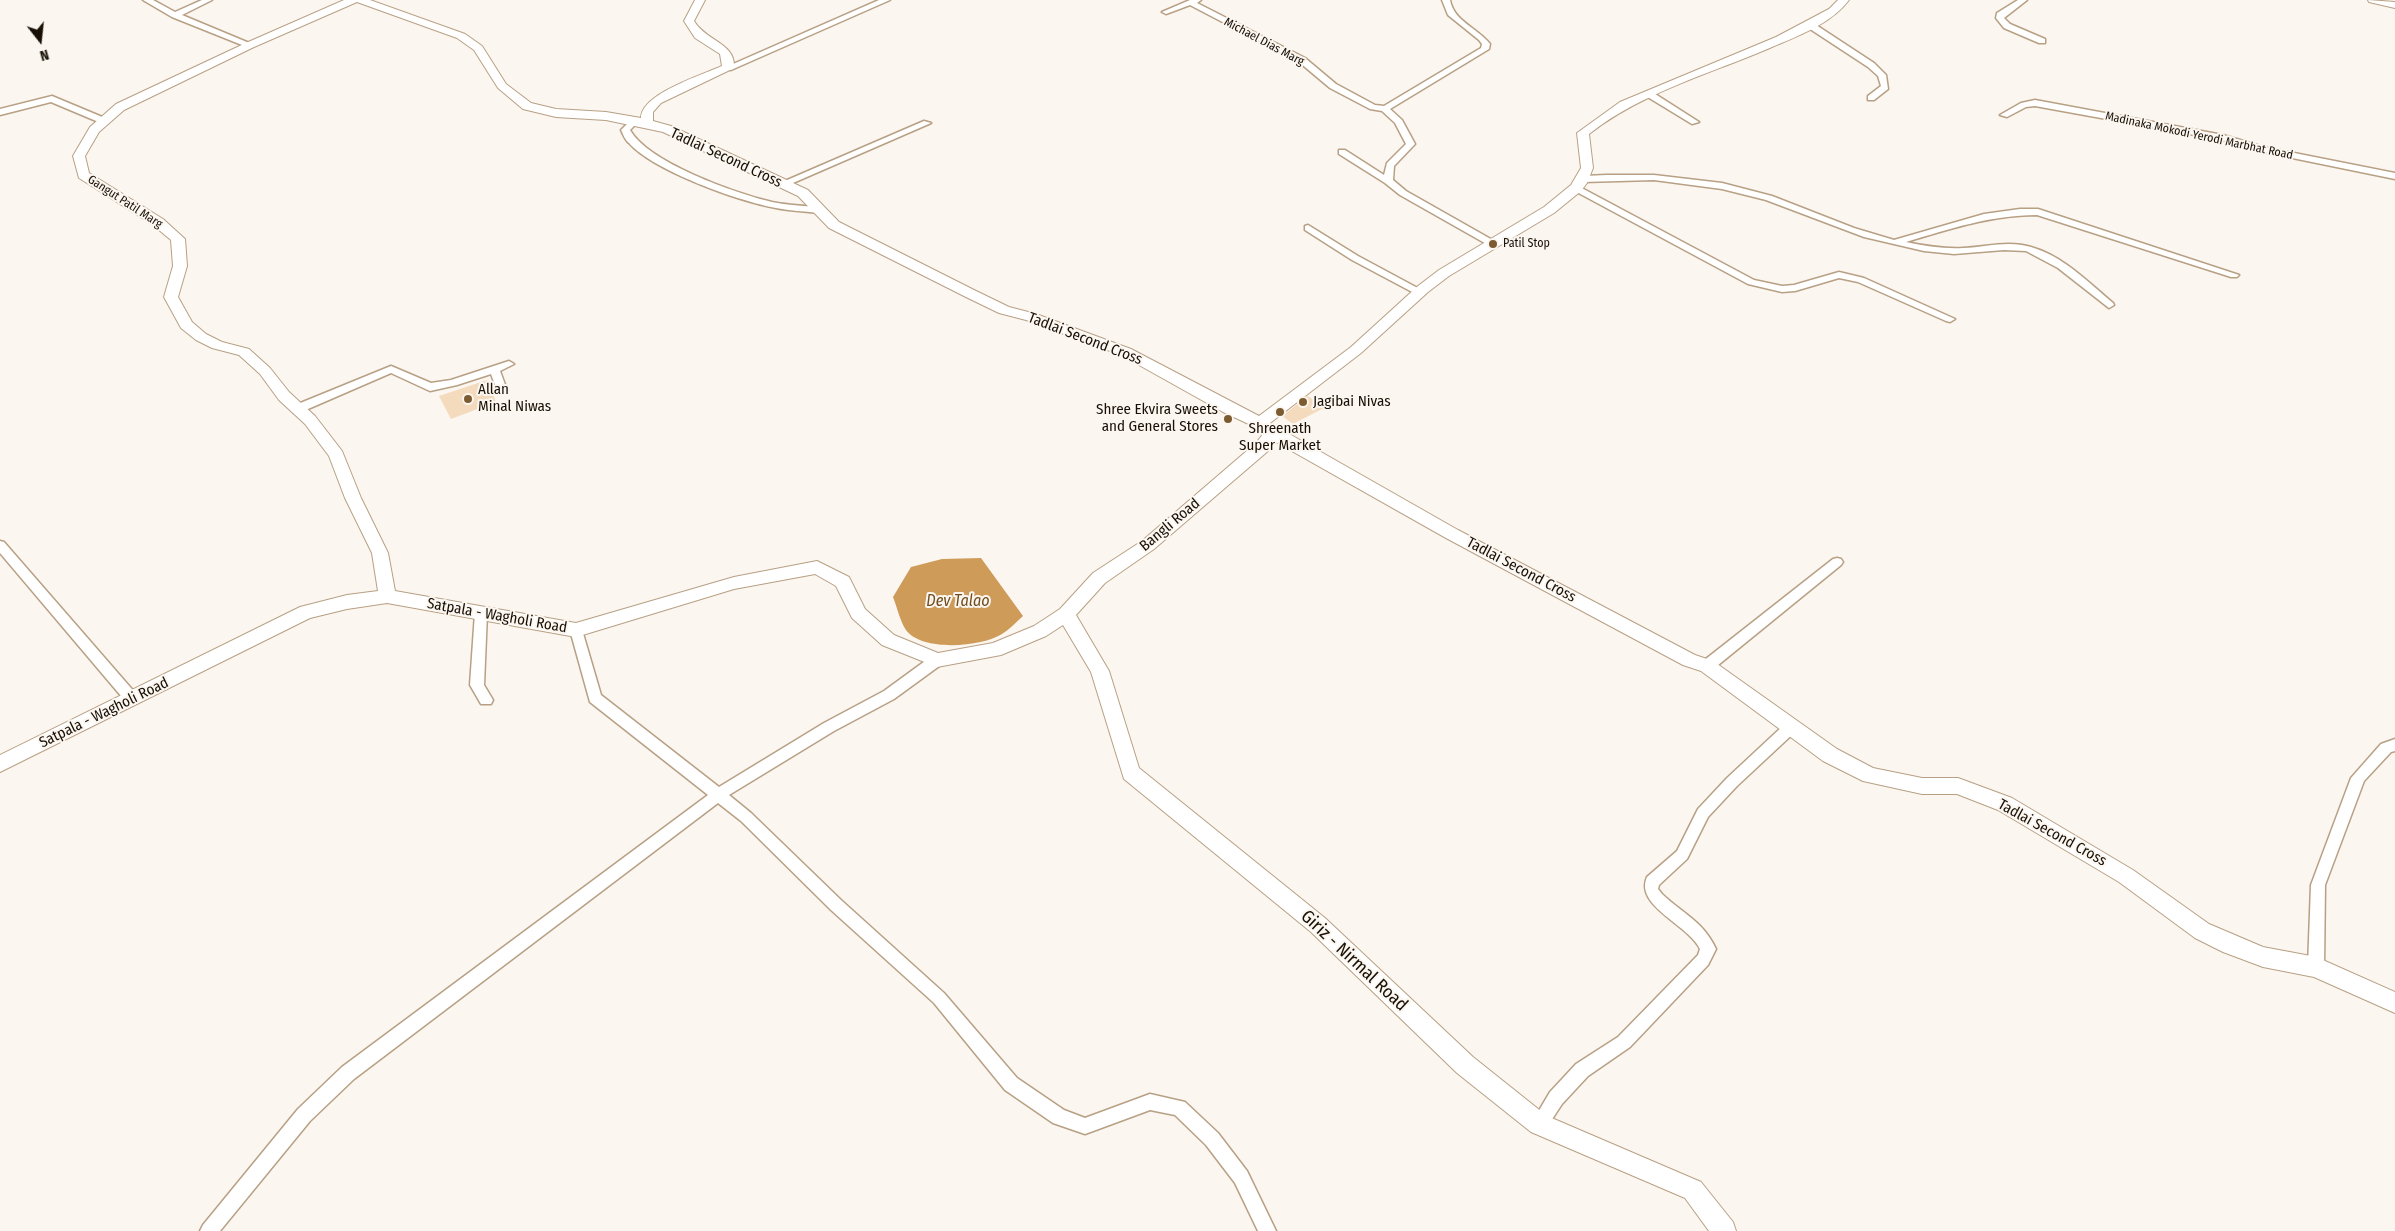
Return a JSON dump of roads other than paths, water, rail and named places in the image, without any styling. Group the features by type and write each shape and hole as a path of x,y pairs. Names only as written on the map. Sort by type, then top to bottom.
{"street":[{"path":"147,0 175,14 250,45"},
{"path":"175,14 208,0"},
{"name":"Gangut Patil Marg","path":"353,0 250,45 120,107 94,130 79,156 83,175 158,222 178,239 180,266 171,297 186,325 201,337 217,345 244,352 265,371 284,396 310,420 336,455 353,498 380,553 387,596"},
{"name":"Tadlai Second Cross","path":"360,0 461,36 478,48 502,86 527,106 556,113 606,116 667,129 803,193 834,225 970,294 1004,310 1032,317 1126,352 1266,428 1452,534 1689,660 1707,666 1790,728 1830,755 1870,775 1922,786 1958,786 2005,804 2062,836 2126,876 2202,931 2230,945 2263,957 2316,967 2395,1003"},
{"path":"700,0 689,20 699,36 722,48 727,54 728,68"},
{"path":"818,210 769,204 703,182 653,159 636,146 626,135 625,130 641,122 657,100 886,0"},
{"path":"1385,109 1485,49 1486,44 1482,38 1451,15 1446,0"},
{"path":"1579,184 1587,168 1583,133 1600,119 1623,105 1810,25 1834,10 1844,0"},
{"path":"2023,0 2000,15 2000,18 2007,26 2042,41"},
{"path":"2373,0 2395,5"},
{"path":"1166,12 1194,2"},
{"name":"Michael Dias Marg","path":"1194,2 1302,60 1333,86 1373,107 1385,109 1399,122 1411,144 1390,165 1388,181"},
{"path":"1810,25 1852,51 1882,75 1885,87 1871,98"},
{"path":"1649,94 1695,122"},
{"path":"0,112 52,99 104,121"},
{"name":"Madinaka Mokodi Yerodi Marbhat Road","path":"2004,115 2024,105 2035,103 2223,138 2264,149 2394,177"},
{"path":"783,184 927,123"},
{"path":"1342,152 1388,181 1403,193 1493,244"},
{"path":"1579,184 1623,175 1698,180 1770,199 1894,243 1930,250 1960,252 2014,247 2028,249 2063,265 2109,305"},
{"path":"1579,184 1751,282 1782,289 1795,288 1839,275 1861,280 1950,320"},
{"name":"Bangli Road","path":"1066,614 1099,578 1148,545 1262,447 1266,428 1420,292 1444,273 1549,210 1579,184"},
{"path":"1894,243 1990,215 2023,211 2038,212 2234,276"},
{"path":"1308,228 1355,258 1420,292"},
{"path":"297,409 391,369 430,387 453,383 509,364"},
{"path":"494,369 502,390"},
{"path":"0,545 132,699"},
{"path":"1707,666 1837,562"},
{"name":"Satpala - Wagholi Road","path":"0,764 306,612 347,602 387,596 576,630 734,583 817,567 843,582 858,613 888,640 937,660"},
{"path":"481,613 477,685 486,700"},
{"path":"209,1231 304,1115 348,1073 718,795 829,727 889,695 937,660 995,650 1040,631 1066,614"},
{"name":"Giriz - Nirmal Road","path":"1066,614 1100,671 1131,774 1318,925 1465,1065 1539,1124 1693,1190 1724,1231"},
{"path":"576,630 595,698 753,824 836,905 939,998 1011,1084 1059,1117 1084,1126 1150,1102 1179,1108 1212,1139 1241,1177 1267,1231"},
{"path":"1539,1124 1556,1098 1582,1070 1624,1042 1703,960 1708,949 1705,938 1662,905 1651,890 1652,882 1682,855 1703,813 1732,782 1790,728"},
{"path":"2316,967 2318,885 2358,778 2386,748 2395,745"}],"water":[{"name":"Dev Talao","path":"981,558 1023,616 1002,634 981,642 967,644 953,645 925,642 914,637 906,630 893,597 911,567 942,559"}],"place":[{"name":"Patil Stop","path":"1493,244"},
{"name":"Allan Minal Niwas","path":"468,399"},
{"name":"Jagibai Nivas","path":"1303,402"},
{"name":"Shreenath Super Market","path":"1280,412"},
{"name":"Shree Ekvira Sweets and General Stores","path":"1228,419"}]}
